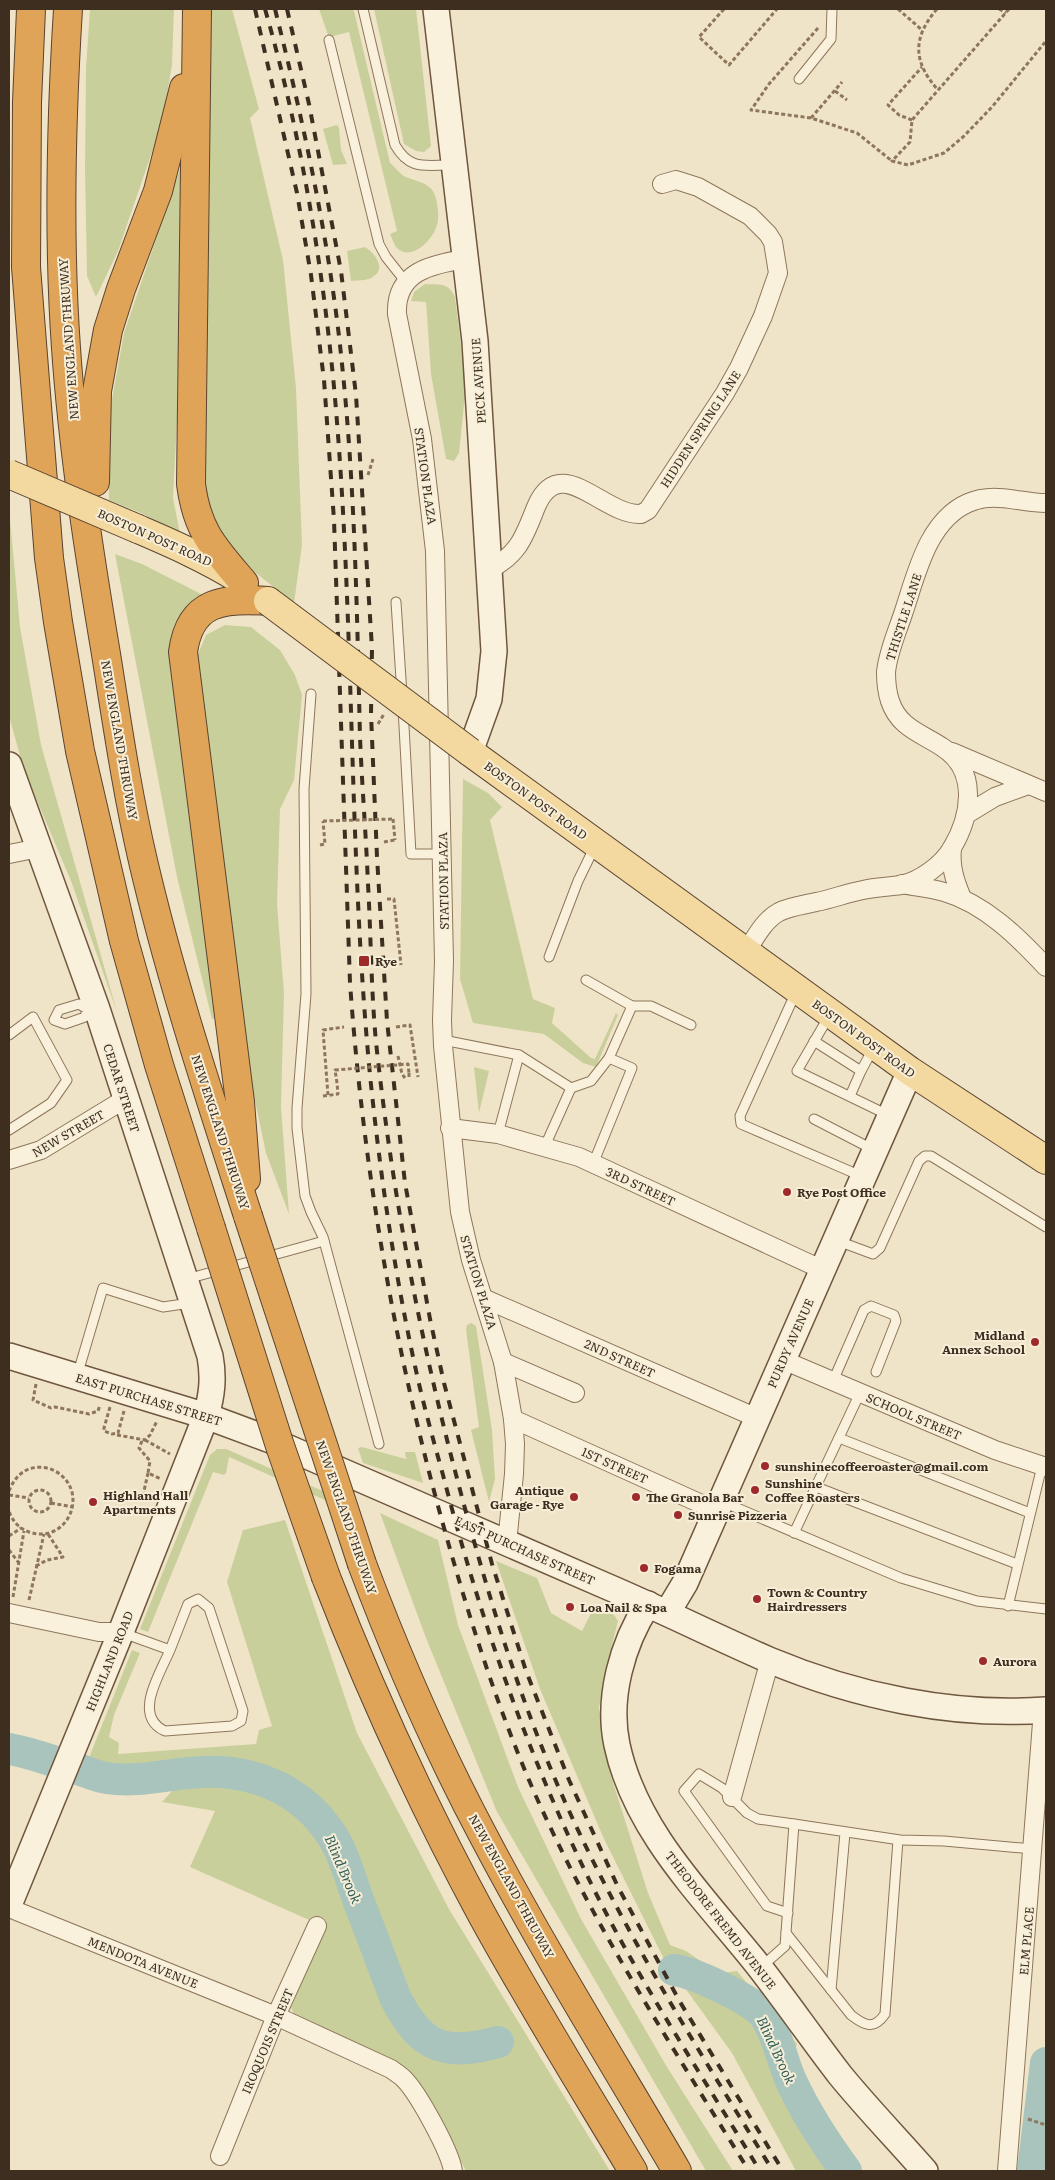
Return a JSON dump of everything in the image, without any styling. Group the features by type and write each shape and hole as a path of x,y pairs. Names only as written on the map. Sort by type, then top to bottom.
{"highway":[{"path":"31,9 26,168 26,267 49,558 80,751 124,941 159,1065 280,1446 326,1577 393,1740 487,1923 633,2171"},
{"name":"NEW ENGLAND THRUWAY","path":"68,9 62,157 62,269 70,391 90,559 129,800 143,862 179,998 362,1564 426,1719 483,1836 547,1951 677,2171"},
{"path":"90,559 96,472 96,412 100,371 112,317 158,191 177,122 184,88 189,9"},
{"path":"197,9 191,484 198,518 207,536 244,582"},
{"path":"9,274 30,320"},
{"path":"248,1216 240,1102 183,652 189,628 195,618 212,605 234,600 268,601"}],"main road":[{"name":"BOSTON POST ROAD","path":"9,474 210,561 244,582 470,752 875,1046 1046,1160"}],"street":[{"name":"PECK AVENUE","path":"436,9 466,259 479,392 494,651 489,699 470,752"},
{"name":"HIDDEN SPRING LANE","path":"489,570 505,561 514,553 521,544 538,502 546,491 558,484 579,487 623,513 641,514 648,510 725,393 764,316 778,273 773,242 768,234 750,216 698,187 676,180 662,184"},
{"path":"405,281 445,262 466,259"},
{"name":"STATION PLAZA","path":"405,281 397,302 397,314 422,439 435,551 444,961 442,1040 450,1128 464,1235 503,1362 512,1419 515,1444 514,1474 507,1542"},
{"name":"THISTLE LANE","path":"746,952 768,920 780,911 860,890 902,884 931,870 942,862 952,848 967,814 967,782 963,769 944,748 905,726 897,716 886,687 886,670 890,653 923,556 943,523 955,511 968,503 982,498 999,498 1046,504"},
{"path":"944,748 976,764 1046,792"},
{"name":"CEDAR STREET","path":"9,764 125,1099 210,1356 213,1393 206,1416"},
{"path":"967,814 995,797 1028,785"},
{"path":"9,854 39,848"},
{"path":"952,848 951,864 954,881 962,898"},
{"path":"902,884 943,891 962,898 1002,924 1046,967"},
{"name":"PURDY AVENUE","path":"658,1609 685,1583 910,1071"},
{"name":"NEW STREET","path":"9,1160 21,1158 42,1150 125,1099"},
{"name":"3RD STREET","path":"450,1128 498,1134 545,1146 593,1164 822,1270"},
{"name":"2ND STREET","path":"483,1298 757,1418"},
{"name":"EAST PURCHASE STREET","path":"9,1356 206,1416 268,1439 507,1542 770,1660 844,1686 918,1703 985,1710 1045,1710"},
{"name":"SCHOOL STREET","path":"783,1360 995,1450 1044,1466"},
{"path":"503,1362 575,1393"},
{"name":"HIGHLAND ROAD","path":"9,1906 121,1632 206,1416"},
{"name":"1ST STREET","path":"512,1419 719,1506"},
{"path":"11,1605 99,1632 121,1632"},
{"name":"THEODORE FREMD AVENUE","path":"658,1609 637,1621 626,1649 615,1698 614,1719 617,1744 623,1766 648,1820 666,1851 686,1879 760,1968 839,2073 925,2171"},
{"path":"732,1797 770,1660"},
{"name":"ELM PLACE","path":"1007,2171 1036,1838 1045,1710"},
{"name":"MENDOTA AVENUE","path":"9,1906 276,2016 376,2061 404,2079 416,2095 447,2148 453,2171"},
{"name":"IROQUOIS STREET","path":"220,2156 276,2016 316,1926"}],"lane":[{"path":"363,9 395,145 402,158 414,165 454,165"},
{"path":"799,79 831,39 832,11"},
{"path":"329,40 379,244 386,257 405,281"},
{"path":"396,602 411,854 442,854"},
{"path":"311,694 304,789 306,994 297,1128 305,1196 324,1241 379,1444"},
{"path":"549,957 578,881 596,843"},
{"path":"586,980 632,1006 651,1006 692,1025"},
{"path":"797,989 740,1116 741,1124 864,1178"},
{"path":"41,1030 54,1020 59,1010 79,1004 92,1007 86,1017 65,1024 54,1020"},
{"path":"545,1146 571,1088 591,1081 609,1058 632,1006"},
{"path":"830,1013 797,1071 890,1116"},
{"path":"9,1035 33,1017 68,1080 51,1103 9,1130"},
{"path":"442,1040 519,1055 571,1088"},
{"path":"814,1041 861,1071"},
{"path":"850,1096 875,1046"},
{"path":"498,1134 519,1055"},
{"path":"593,1164 632,1068 609,1058"},
{"path":"814,1119 875,1151"},
{"path":"836,1240 866,1253 873,1254 880,1248 919,1161 925,1156 931,1156 1046,1227"},
{"path":"77,1376 103,1288 163,1307 188,1291 324,1241"},
{"path":"833,1381 864,1310 871,1306 894,1315 896,1322 876,1372"},
{"path":"794,1533 860,1393"},
{"path":"839,1438 1030,1513"},
{"path":"1008,1606 1030,1513 1044,1466"},
{"path":"816,1487 1017,1564"},
{"path":"719,1506 794,1533 901,1578 977,1601 1046,1609"},
{"path":"198,1600 209,1608 244,1711 241,1721 232,1726 165,1731 155,1726 149,1715 149,1699 170,1650 188,1604 198,1600"},
{"path":"121,1632 170,1650"},
{"path":"788,1914 767,1906 684,1791 699,1774 722,1788 747,1813 758,1819 898,1840 944,1841 1036,1838"},
{"path":"760,1968 785,1946 794,1824"},
{"path":"831,1990 845,1833"},
{"path":"786,1933 851,2016 871,2026 879,2023 886,2014 898,1840"}],"path":[{"path":"724,9 699,37 729,64 777,9"},
{"path":"898,9 922,30"},
{"path":"937,9 925,22 922,30 919,58 926,77 938,90"},
{"path":"999,9 1006,13"},
{"path":"892,161 910,142 912,120 1009,9"},
{"path":"832,11 769,84 751,110 789,113 857,133 892,161 908,165 944,153 963,137 992,107 1046,41"},
{"path":"912,120 899,115 888,105 922,67"},
{"path":"811,118 842,82"},
{"path":"835,91 847,100"},
{"path":"368,475 372,459"},
{"path":"378,724 384,714"},
{"path":"323,844 323,821 394,819 395,840 384,842"},
{"path":"387,899 394,899 401,964"},
{"path":"396,1027 410,1025 418,1077"},
{"path":"328,1095 323,1030 344,1027"},
{"path":"323,1096 338,1094 336,1070 408,1064 407,1078 402,1074 398,1056"},
{"path":"35,1387 33,1400 51,1408 56,1407 89,1414 96,1412 100,1407"},
{"path":"110,1406 104,1431 144,1440 157,1445 171,1454"},
{"path":"116,1435 124,1410"},
{"path":"154,1497 144,1493 150,1461 139,1448 150,1435 157,1420"},
{"path":"9,1491 13,1482 20,1474 30,1469 41,1467 52,1469 61,1474 73,1493 73,1507 65,1523 57,1530 46,1534 36,1534 23,1529 16,1524 9,1511"},
{"path":"148,1473 161,1479"},
{"path":"43,1490 49,1494 51,1503 46,1510 39,1512 32,1509 29,1498 33,1492 43,1490"},
{"path":"9,1495 29,1498"},
{"path":"51,1503 73,1507"},
{"path":"9,1536 23,1529"},
{"path":"11,1605 19,1564 23,1529"},
{"path":"36,1566 47,1560 63,1557 46,1534"},
{"path":"30,1600 36,1566 46,1534"},
{"path":"9,1550 19,1564"},
{"path":"1024,2118 1046,2125"}],"green space":[{"path":"90,9 174,9 172,65 163,120 118,251 96,297 87,276 86,68"},
{"path":"208,9 232,9 259,109 250,118 283,260 296,388 302,545 294,603 215,541 205,523 200,445"},
{"path":"319,9 352,9 354,11 390,163 404,176 429,186 435,196 438,214 437,226 429,240 417,250 403,252 397,248 390,234 397,231 349,32 333,36 328,35"},
{"path":"374,9 416,9 431,146 424,152 416,151 404,144"},
{"path":"337,125 339,128 341,150 347,164 333,165 323,129"},
{"path":"181,166 177,421 173,498 180,534 141,513 109,500 108,458 111,405 124,333"},
{"path":"365,247 376,257 379,271 369,279 351,281 347,251"},
{"path":"425,284 446,287 455,297 466,385 459,453 454,461 446,459 431,374 426,302 411,301 414,292"},
{"path":"9,508 20,627 41,745 117,1012 71,881 24,770 9,716"},
{"path":"115,554 142,564 203,595 192,611 217,1018 212,1019 177,877"},
{"path":"225,625 251,627 280,650 295,675 302,695 294,780 280,809 277,904 284,993 281,1107 289,1214 266,1153 250,1077 196,659 206,635"},
{"path":"463,779 488,793 502,807 490,820 533,999 555,1008 552,1023 591,1058 595,1059 616,1013 618,1015 596,1067 583,1063 544,1034 473,1023 460,979"},
{"path":"474,1067 489,1071 479,1113"},
{"path":"471,1323 476,1326 492,1430 495,1479 489,1502 471,1430 479,1427 466,1330 467,1325"},
{"path":"362,1447 406,1459 405,1452 415,1452 423,1483 363,1463 358,1448"},
{"path":"217,1449 226,1449 332,1495 336,1505 229,1457 224,1475 213,1472 148,1632 140,1629 210,1455"},
{"path":"380,1513 438,1540 458,1625 518,1787 581,1919 667,2067 733,2171 706,2171 497,1812 426,1638"},
{"path":"285,1520 357,1733 449,1909 610,2171 466,2171 425,2095 398,2065 294,2014 291,2008 325,1927 190,1867 215,1811 162,1802 172,1791 78,1785 132,1650 140,1653 114,1715 109,1737 119,1743 118,1754 256,1744 259,1730 272,1726 227,1582 243,1530"},
{"path":"496,1561 537,1578 551,1613 582,1631 595,1605 614,1615 618,1621 607,1664 599,1708 611,1776 648,1893 670,1945 686,1951 722,1973 737,1971 797,2044 789,2064 859,2171 796,2171 732,2053 664,1959 604,1839 540,1689"}],"waterway":[{"name":"Blind Brook","path":"9,1749 35,1755 107,1778 135,1779 220,1772 252,1777 282,1789 295,1797 319,1818 339,1848 395,1997 414,2027 424,2037 448,2048 463,2048 498,2042"},
{"name":"Blind Brook","path":"674,1970 695,1976 736,1995 765,2016 798,2094 817,2128 846,2171"},
{"name":"Blind Brook","path":"1033,2171 1046,2063"}],"railway":[{"path":"255,9 297,193 311,275 324,380 334,520 350,983 363,1118 372,1185 382,1252 408,1385 441,1517 461,1587 495,1692 535,1794 583,1892 609,1939 663,2033 749,2171"},
{"path":"265,9 278,55 299,149 316,244 329,339 341,473 358,903 370,1075 388,1221 407,1330 418,1380 471,1576 504,1675 541,1773 584,1869 624,1947 760,2171"},
{"path":"275,9 315,185 337,319 353,504 360,737 376,1042 399,1210 432,1376 459,1486 491,1600 515,1675 558,1786 581,1836 632,1935 687,2030 773,2171"},
{"path":"287,9 309,104 341,271 356,395 372,648 371,714 387,1021 405,1183 444,1383 492,1564 526,1671 569,1780 618,1887 680,2002 783,2171"}],"place":[{"name":"Rye","path":"364,961"},
{"name":"Rye Post Office","path":"787,1192"},
{"name":"Midland Annex School","path":"1035,1342"},
{"name":"sunshinecoffeeroaster@gmail.com","path":"765,1466"},
{"name":"Sunshine Coffee Roasters","path":"755,1490"},
{"name":"Antique Garage - Rye","path":"574,1497"},
{"name":"The Granola Bar","path":"636,1497"},
{"name":"Highland Hall Apartments","path":"93,1502"},
{"name":"Sunrise Pizzeria","path":"678,1515"},
{"name":"Fogama","path":"644,1568"},
{"name":"Town & Country Hairdressers","path":"757,1599"},
{"name":"Loa Nail & Spa","path":"570,1607"},
{"name":"Aurora","path":"983,1661"}]}
